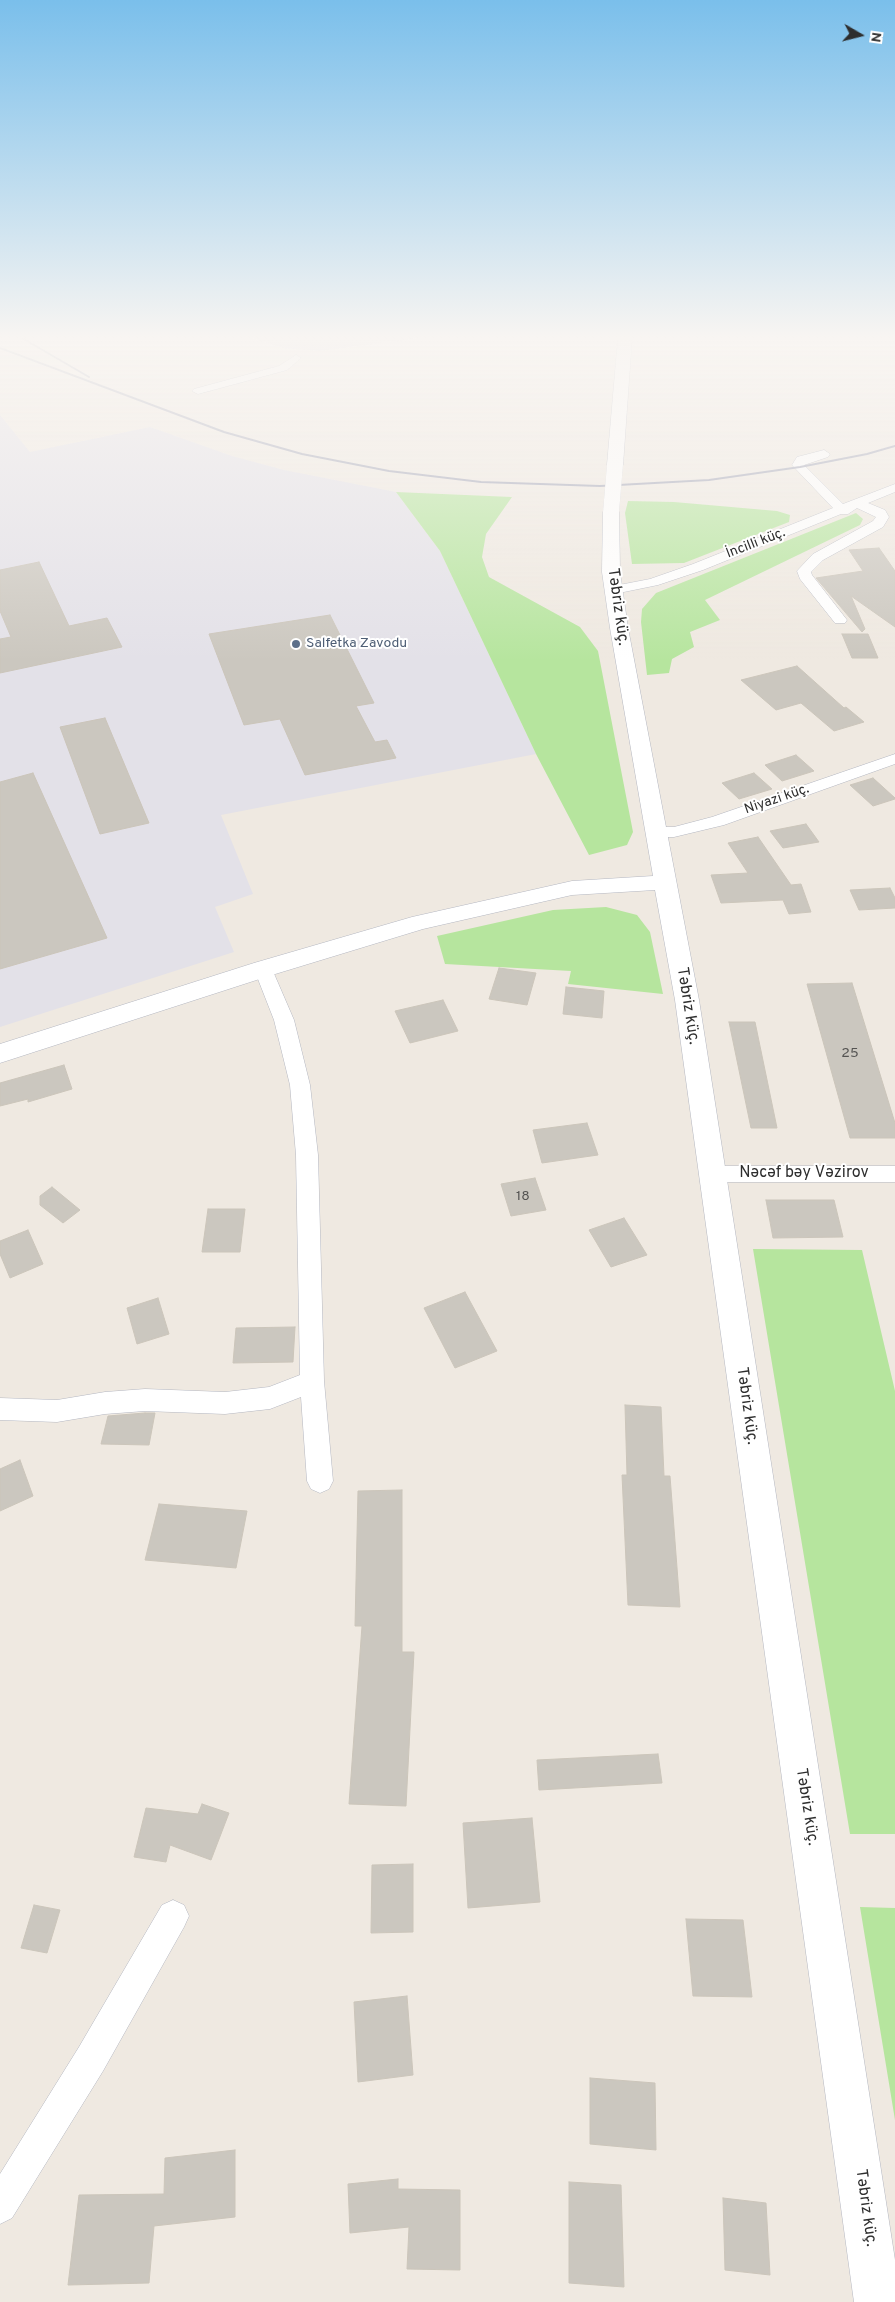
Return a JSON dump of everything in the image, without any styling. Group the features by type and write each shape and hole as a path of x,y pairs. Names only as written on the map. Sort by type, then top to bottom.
{"main road":[{"name":"Təbriz küç.","path":"617,445 610,548 614,590 666,882 713,1174 777,1622 817,1876 878,2302"},
{"path":"0,1054 263,969 420,922 510,900 572,888 666,882"}],"street":[{"path":"824,454 801,460 798,465 843,511"},
{"name":"İncilli küç.","path":"614,590 635,587 689,570 843,511 895,488"},
{"path":"840,620 805,576 804,571 818,557 878,524 883,518 880,513 859,504"},
{"name":"Niyazi küç.","path":"657,832 682,830 718,821 895,759"},
{"path":"263,969 284,1020 300,1085 307,1155 312,1381 320,1481"},
{"name":"Nəcəf bəy Vəzirov","path":"713,1174 895,1174"},
{"path":"0,1409 57,1411 106,1402 145,1400 225,1403 270,1398 312,1381"},
{"path":"0,2206 91,2059 173,1916"}],"shaded area":[{"path":"0,445 25,445 30,452 62,445 202,445 232,456 284,470 396,492 440,551 536,754 221,815 253,894 215,907 234,952 0,1027"}],"green space":[{"path":"396,492 512,497 486,534 482,557 489,577 580,627 598,651 633,832 627,845 589,855 536,754 440,551"},
{"path":"628,501 674,502 777,511 790,515 789,522 684,563 632,564 625,513"},
{"path":"856,513 863,519 860,525 705,600 720,620 690,632 694,647 672,659 669,673 647,675 641,622 642,609 656,593"},
{"path":"606,907 637,915 650,932 663,994 568,984 571,971 445,964 437,936 553,910"},
{"path":"753,1249 862,1250 895,1391 895,1834 850,1834"},
{"path":"860,1907 895,1908 895,2120"}],"building":[{"path":"879,548 895,571 895,627 851,596 865,629 862,632 816,578 863,571 849,550"},
{"path":"39,562 69,626 107,618 122,647 0,673 0,639 11,637 0,611 0,570"},
{"path":"330,615 374,703 356,706 375,742 387,740 396,758 305,775 280,719 244,725 209,634"},
{"path":"842,634 868,634 878,658 852,658"},
{"path":"797,666 844,708 846,707 864,722 834,731 801,703 776,710 741,680"},
{"path":"105,718 149,823 100,834 60,727"},
{"path":"796,755 814,771 782,781 765,765"},
{"path":"33,773 107,938 0,969 0,782"},
{"path":"754,773 772,789 739,799 722,783"},
{"path":"873,778 895,799 873,806 850,785"},
{"path":"806,824 819,842 783,848 770,831"},
{"path":"758,837 791,885 801,884 811,912 789,914 783,900 721,903 711,875 748,873 728,843"},
{"path":"890,888 895,898 895,908 859,910 850,890"},
{"path":"499,968 536,973 527,1005 489,999"},
{"path":"852,983 895,1123 895,1138 850,1138 807,984"},
{"path":"566,987 604,991 602,1018 563,1014"},
{"path":"443,1000 458,1031 410,1043 395,1011"},
{"path":"729,1022 755,1022 777,1128 751,1128"},
{"path":"64,1065 72,1089 28,1102 28,1099 0,1106 0,1083"},
{"path":"587,1123 598,1155 542,1163 533,1130"},
{"path":"535,1178 546,1210 511,1216 501,1184"},
{"path":"52,1187 80,1210 63,1223 40,1205 40,1196"},
{"path":"766,1200 834,1200 843,1237 773,1238"},
{"path":"208,1209 245,1209 240,1252 202,1252"},
{"path":"624,1218 647,1255 611,1267 589,1230"},
{"path":"28,1230 43,1264 10,1278 0,1254 0,1241"},
{"path":"465,1292 497,1351 455,1368 424,1308"},
{"path":"158,1298 169,1334 137,1344 127,1308"},
{"path":"295,1327 293,1362 233,1363 236,1328"},
{"path":"625,1405 661,1407 664,1476 670,1476 680,1607 628,1605 622,1475 627,1475"},
{"path":"155,1413 149,1445 101,1444 108,1416"},
{"path":"20,1460 33,1496 0,1511 0,1469"},
{"path":"402,1490 402,1652 414,1652 406,1806 349,1804 362,1626 355,1626 358,1491"},
{"path":"159,1504 247,1511 236,1568 145,1560"},
{"path":"658,1754 662,1783 539,1790 537,1760"},
{"path":"202,1804 229,1813 211,1860 170,1845 166,1862 134,1857 146,1808 198,1814"},
{"path":"532,1818 540,1902 468,1908 463,1823"},
{"path":"413,1864 413,1932 371,1933 372,1865"},
{"path":"34,1905 60,1910 47,1953 21,1948"},
{"path":"686,1919 743,1920 752,1997 693,1996"},
{"path":"407,1996 413,2075 358,2082 354,2002"},
{"path":"590,2078 655,2083 656,2150 590,2144"},
{"path":"235,2150 235,2217 154,2226 149,2283 68,2285 79,2195 164,2194 165,2158"},
{"path":"398,2179 398,2189 460,2190 460,2270 407,2269 409,2227 350,2233 348,2184"},
{"path":"569,2182 621,2185 624,2287 569,2283"},
{"path":"723,2198 766,2203 770,2275 725,2270"}],"railway":[{"path":"272,445 302,454 389,471 481,482 600,486 709,480 800,467 867,454 895,446"}],"place":[{"name":"Salfetka Zavodu","path":"296,644"}]}
